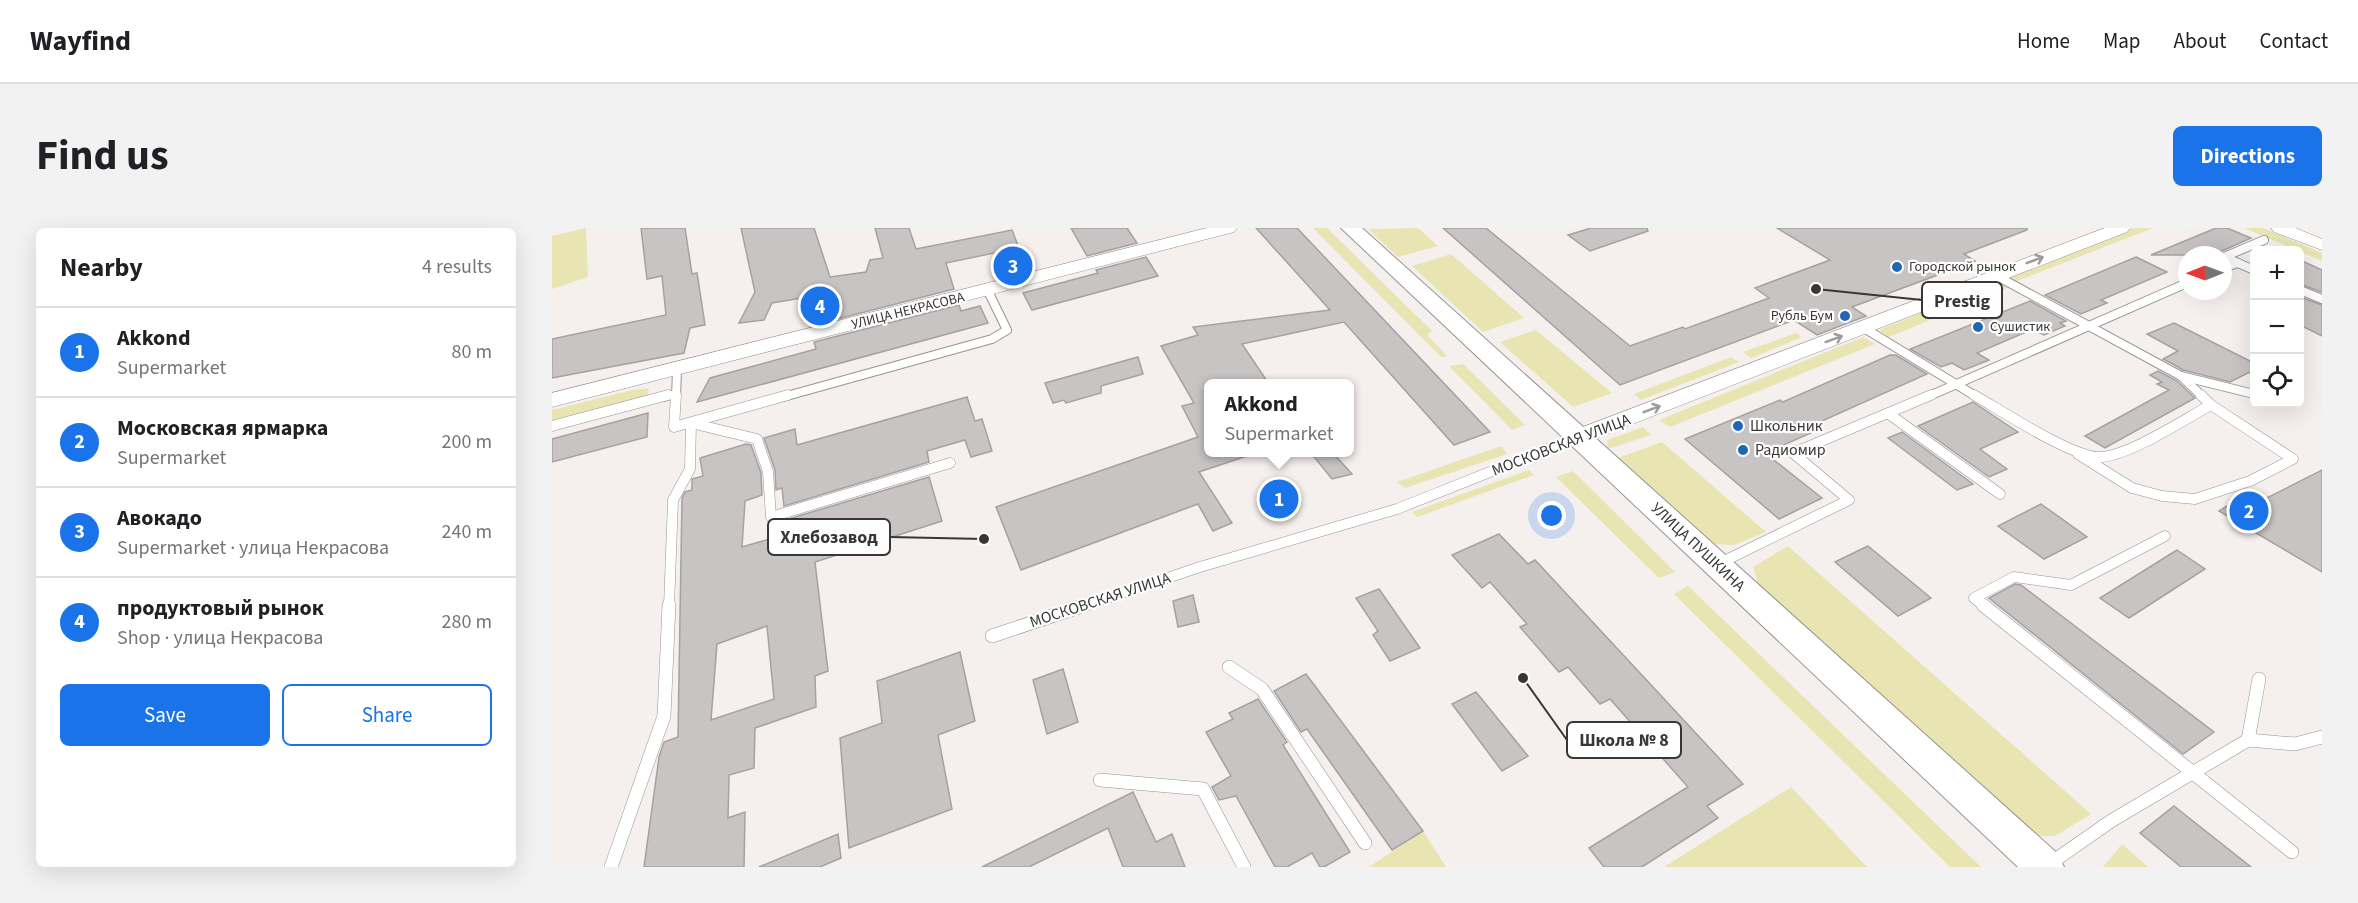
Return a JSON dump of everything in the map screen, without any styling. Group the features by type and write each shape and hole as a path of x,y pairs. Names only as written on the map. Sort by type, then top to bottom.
{"main road":[{"name":"УЛИЦА ПУШКИНА","path":"1351,228 2045,867"}],"street":[{"name":"УЛИЦА НЕКРАСОВА","path":"552,400 988,291 1228,228"},
{"name":"МОСКОВСКАЯ УЛИЦА","path":"1578,437 2121,228"},
{"path":"2280,228 2322,245"}],"lane":[{"path":"2250,268 2224,257 2265,240"},
{"path":"2232,265 2238,263"},
{"path":"1995,275 2181,376 2250,393"},
{"path":"1716,564 1849,500 1793,453 1889,414 2178,287"},
{"path":"676,369 674,428 992,339 1007,330 988,291"},
{"path":"2304,292 2322,299"},
{"path":"1864,328 2132,488 2162,496 2195,499 2250,481 2293,459 2211,405 2181,376"},
{"path":"552,426 674,394"},
{"path":"2067,448 2098,457 2125,451 2211,405"},
{"path":"1889,414 2000,494"},
{"path":"691,423 757,438 768,472 771,517 950,463"},
{"path":"610,867 664,716 673,500 690,469 691,423"},
{"name":"МОСКОВСКАЯ УЛИЦА","path":"992,636 1200,567 1397,509 1578,437"},
{"path":"2166,536 2071,585 2014,577 1974,598 2292,852"},
{"path":"1228,667 1262,690 1365,843"},
{"path":"2248,740 2259,679"},
{"path":"2045,867 2111,821 2248,740 2292,746 2322,737"},
{"path":"1100,780 1203,789 1244,867"}],"shaded area":[{"path":"586,228 588,277 552,289 552,236"},
{"path":"1313,228 1327,228 1432,331 1427,335 1447,356 1441,357"},
{"path":"1418,228 1438,246 1398,257 1368,229"},
{"path":"2132,228 2153,228 2017,281 2008,277"},
{"path":"2244,228 2263,228 2322,253 2322,261 2304,253 2304,246 2287,246"},
{"path":"1451,254 1524,318 1483,332 1412,266"},
{"path":"1999,281 2009,287 1889,337 1879,330"},
{"path":"1536,330 1612,393 1573,407 1500,342"},
{"path":"1796,333 1802,337 1751,358 1743,352"},
{"path":"1863,337 1875,344 1670,427 1659,420"},
{"path":"1731,357 1739,362 1641,400 1634,394"},
{"path":"1463,364 1525,425 1512,430 1449,366"},
{"path":"649,388 647,397 552,422 552,410 632,390"},
{"path":"1643,427 1651,435 1608,449 1607,440"},
{"path":"1662,442 1766,532 1734,545 1712,544 1618,458"},
{"path":"1501,446 1507,454 1405,488 1397,482"},
{"path":"1529,470 1534,475 1417,517 1412,512"},
{"path":"1573,471 1675,572 1659,578 1556,477"},
{"path":"1788,546 2091,814 2055,836 2032,836 1758,583 1753,567"},
{"path":"1688,586 1981,867 1950,867 1674,594"},
{"path":"1791,787 1867,867 1664,867"},
{"path":"1423,831 1446,867 1369,867"},
{"path":"2122,844 2148,867 2103,867"}],"building":[{"path":"641,228 685,228 692,274 697,273 705,325 690,328 684,353 552,378 552,339 666,315 662,276 647,279"},
{"path":"741,228 814,228 830,277 866,272 870,260 883,258 875,228 909,228 916,249 1012,230 1026,266 1001,271 994,253 946,263 954,289 810,326 802,298 772,303 764,320 739,323 755,292"},
{"path":"1071,228 1127,228 1137,243 1087,256"},
{"path":"1256,228 1297,228 1490,432 1454,445 1344,322 1242,344 1266,379 1204,379 1204,457 1244,457 1199,472 1232,523 1213,531 1198,504 1021,570 996,507 1198,437 1182,406 1194,403 1161,346 1198,335 1193,327 1330,310"},
{"path":"1443,228 1486,228 1630,346 1683,327 1685,329 1769,298 1755,288 1830,260 1777,228 2027,228 2027,230 1964,254 1975,261 1852,307 1866,316 1817,335 1794,320 1620,385"},
{"path":"1591,228 1647,228 1648,231 1590,251 1568,235"},
{"path":"2216,228 2227,228 2251,238 2232,246 2178,246 2178,255 2151,255"},
{"path":"1146,257 1158,276 1032,310 1023,293 1098,273 1096,270"},
{"path":"2136,257 2167,272 2101,300 2107,303 2081,314 2045,295"},
{"path":"2304,262 2322,270 2322,292 2304,285"},
{"path":"2304,298 2322,305 2322,336 2304,327"},
{"path":"2030,301 2066,321 2060,323 2065,326 2044,335 2033,329 1977,353 1989,360 1964,370 1952,363 1941,367 1910,349"},
{"path":"959,305 961,311 980,306 988,323 697,402 710,378 816,349 814,342"},
{"path":"2174,323 2250,361 2250,372 2230,382 2183,370 2163,359 2178,351 2147,334"},
{"path":"1890,355 1896,355 1927,374 1813,425 1820,429 1765,453 1822,498 1779,519 1685,439 1780,400 1783,402"},
{"path":"1138,357 1143,374 1101,386 1101,393 1066,403 1064,400 1053,403 1045,383"},
{"path":"2158,371 2177,381 2195,398 2105,448 2085,436 2169,390 2157,384 2162,382 2150,375"},
{"path":"967,397 975,421 982,419 992,451 971,457 965,440 927,451 929,462 784,506 782,488 776,490 775,470 764,438 795,429 797,445"},
{"path":"1973,402 2018,432 1980,449 2007,469 1989,477 1918,426"},
{"path":"648,413 647,437 552,462 552,439"},
{"path":"1902,432 1973,484 1957,490 1888,438"},
{"path":"746,444 751,445 761,473 762,495 745,501 742,547 787,534 785,520 929,477 942,521 815,562 828,671 815,676 816,707 755,728 754,768 729,775 728,818 745,812 744,867 644,867 659,757 664,742 678,737 682,498 685,492 692,490 692,479 703,476 700,458","holes":["767,626 774,699 711,720 717,644"]},
{"path":"1314,457 1337,457 1352,474 1332,479"},
{"path":"2322,470 2322,572 2219,511 2241,497 2255,504"},
{"path":"2041,504 2087,537 2044,559 1998,526"},
{"path":"1499,534 1528,564 1535,560 1743,784 1707,806 1718,818 1642,867 1604,867 1589,848 1688,787 1610,699 1600,704 1568,667 1559,672 1520,627 1527,624 1490,582 1482,588 1452,555"},
{"path":"1868,546 1931,598 1898,616 1835,562"},
{"path":"2177,550 2205,569 2129,618 2100,598"},
{"path":"2015,584 2021,585 2214,732 2183,754 1989,598"},
{"path":"1379,589 1420,648 1390,661 1373,635 1378,631 1356,598"},
{"path":"1193,595 1199,622 1178,627 1173,601"},
{"path":"960,652 975,721 938,735 952,809 849,848 840,738 882,723 877,681"},
{"path":"1063,669 1078,722 1047,734 1033,680"},
{"path":"1306,674 1423,831 1392,850 1307,729 1301,732 1274,691"},
{"path":"1476,692 1528,756 1502,771 1452,704"},
{"path":"1258,699 1287,742 1283,745 1350,852 1324,867 1320,867 1312,853 1287,867 1275,867 1236,796 1219,800 1212,787 1231,776 1206,732 1233,719 1229,713"},
{"path":"1133,792 1156,842 1172,834 1185,867 1123,867 1108,828 1029,867 982,867"},
{"path":"2174,806 2251,867 2181,867 2140,833"},
{"path":"838,834 841,858 820,867 759,867"}],"place":[{"name":"Авокадо","path":"1013,266"},
{"name":"Городской рынок","path":"1897,267"},
{"name":"Prestig","path":"1816,289"},
{"name":"продуктовый рынок","path":"820,306"},
{"name":"Рубль Бум","path":"1845,316"},
{"name":"Сушистик","path":"1978,327"},
{"name":"Школьник","path":"1738,426"},
{"name":"Радиомир","path":"1743,450"},
{"name":"Akkond","path":"1279,499"},
{"name":"Московская ярмарка","path":"2249,511"},
{"name":"Хлебозавод","path":"984,539"},
{"name":"Школа № 8","path":"1523,678"}]}
